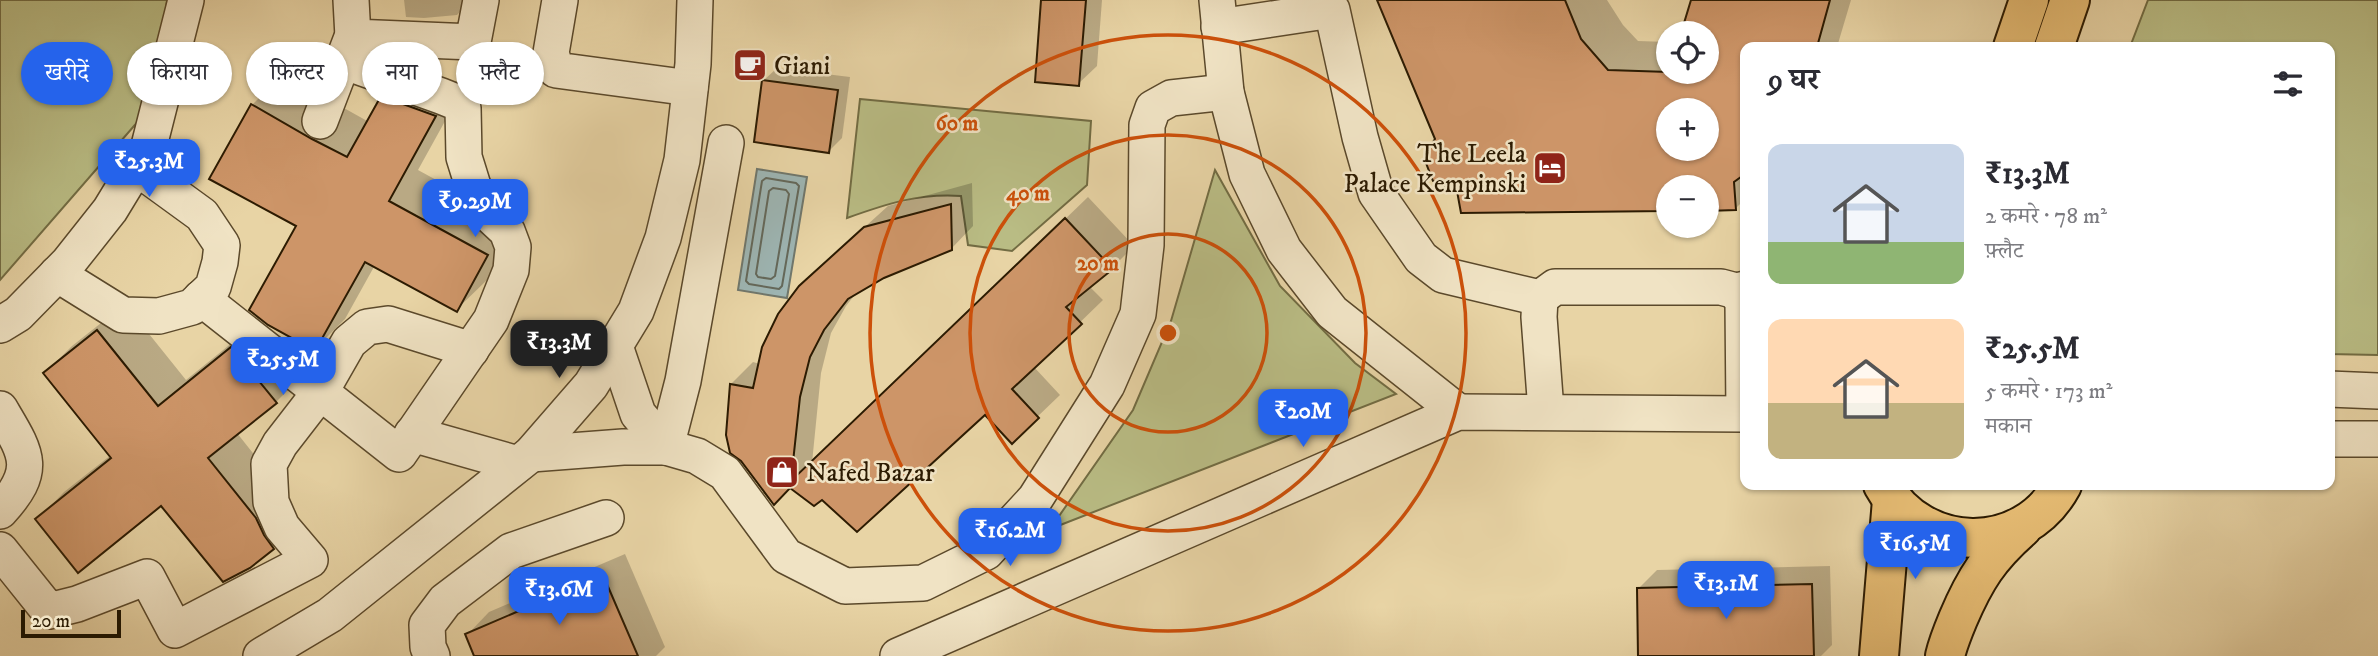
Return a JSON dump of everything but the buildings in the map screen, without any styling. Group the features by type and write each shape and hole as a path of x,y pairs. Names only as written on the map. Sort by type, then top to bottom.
{"main road":[{"path":"2015,42 2029,0"},
{"path":"2056,42 2070,0"},
{"path":"1945,656 1981,571 2002,546 2047,506 2058,490"},
{"path":"1887,492 1914,521 1942,535 1973,539 2004,534 2031,520"},
{"path":"1879,656 1887,492"}],"street":[{"path":"0,325 18,314 57,274 110,210 149,146 186,0"},
{"path":"348,49 351,0"},
{"path":"348,49 473,42 481,0"},
{"path":"560,0 551,53 556,70 690,88"},
{"path":"261,656 330,615 525,459 592,385 636,311 663,238 682,160 693,64 695,0"},
{"path":"1458,412 1332,312 1284,250 1247,174 1226,92 1218,14 1332,10 1360,137 1376,193 1421,258 1443,275 1540,298 1555,287 1721,287 1740,290"},
{"path":"201,298 399,454 491,320 511,270 513,247 508,231 492,217 473,186 464,157 463,108 456,102 348,49"},
{"path":"412,434 525,459 666,447 697,456 725,473 786,556 845,586 923,583 986,552 1035,499 1107,385 1138,314 1146,244 1147,125 1153,108 1171,98 1226,92"},
{"path":"320,121 326,105"},
{"path":"666,447 683,382 726,143"},
{"path":"57,274 123,316 159,316 192,307 213,287 222,244 202,215 136,167"},
{"path":"1540,298 1546,411"},
{"path":"0,550 49,611 77,604 147,577 175,631 310,560 282,527 271,502 269,464 280,444 321,391 349,342 367,327 388,324 471,349"},
{"path":"615,346 638,414 666,447"},
{"path":"2335,389 2378,391"},
{"path":"0,409 20,443 27,468 21,485 0,511"},
{"path":"898,656 1458,412 1740,414"},
{"path":"2335,439 2378,439"},
{"path":"432,656 428,647 427,625 445,601 511,551 607,518"}],"green space":[{"path":"0,0 167,0 162,42 127,42 127,105 152,105 0,280"},
{"path":"2148,0 2378,0 2378,355 2335,354 2335,42 2132,42"},
{"path":"860,99 1091,121 1087,185 1012,251 968,245 961,196 931,196 903,201 847,218"},
{"path":"1215,170 1280,286 1355,363 1396,394 1050,529 1133,410 1171,321"}],"water":[{"path":"757,169 807,177 787,298 738,290"}],"place":[{"name":"Giani","path":"750,65"},
{"name":"The Leela Palace Kempinski","path":"1550,168"},
{"name":"Nafed Bazar","path":"782,472"}]}
